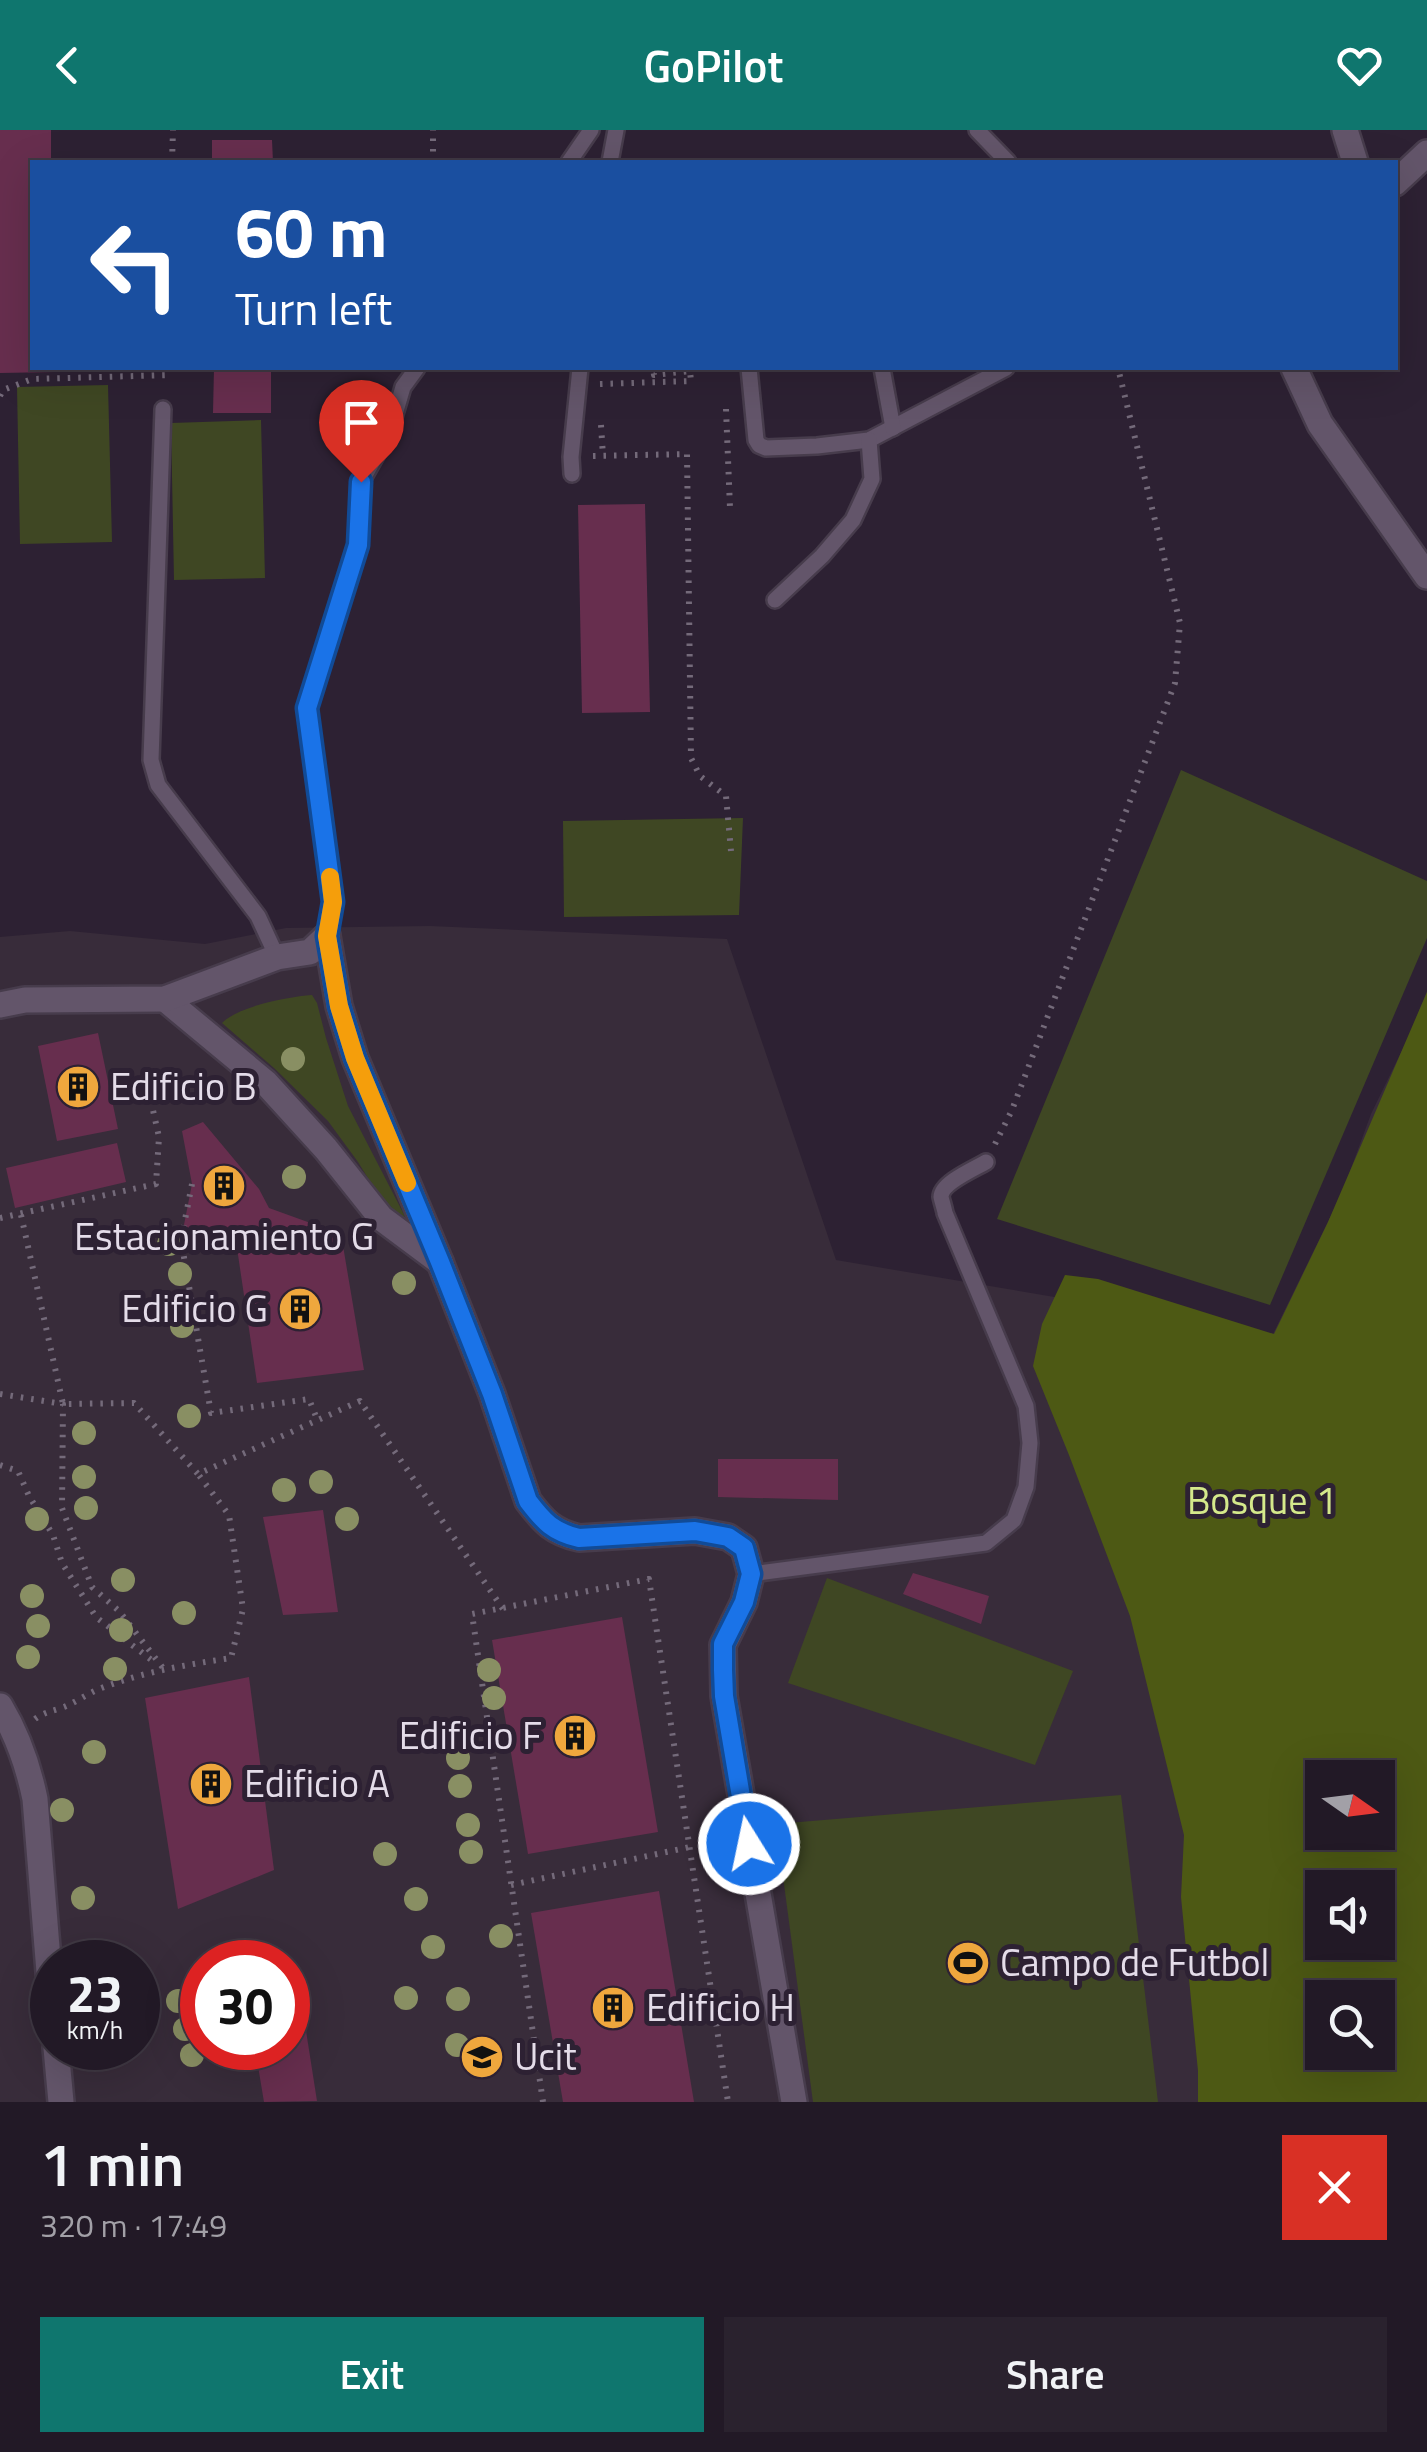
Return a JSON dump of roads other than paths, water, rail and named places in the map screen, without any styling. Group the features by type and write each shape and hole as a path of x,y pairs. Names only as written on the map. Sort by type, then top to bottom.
{"street":[{"path":"1344,130 1354,160"},
{"path":"1398,179 1427,153"},
{"path":"1295,370 1320,424 1427,576"},
{"path":"0,1005 25,1000 166,998 277,957 310,952 327,936"},
{"path":"327,936 339,1006 355,1058 492,1394 528,1501 560,1534 579,1538 695,1531 728,1537 744,1548 751,1574 744,1602 723,1644 724,1696 794,2102"},
{"path":"166,998 265,1082 381,1218 440,1262"},
{"path":"0,1706 16,1732 30,1774 46,1940"},
{"path":"58,2070 61,2102"}],"lane":[{"path":"570,160 592,130"},
{"path":"610,160 616,130"},
{"path":"978,130 1006,160"},
{"path":"327,936 333,902 307,708 358,545 361,482 390,431 404,387 416,370"},
{"path":"572,465 580,370"},
{"path":"748,370 756,440 766,448 869,440 1002,370"},
{"path":"882,370 893,428"},
{"path":"163,409 151,760 158,786 258,916 277,957"},
{"path":"775,600 853,520 872,479 869,440"},
{"path":"751,1574 986,1544 1014,1520 1026,1487 1030,1443 1026,1406 941,1197 943,1188 986,1162"}],"place":[{"name":"Edificio B","path":"78,1087"},
{"name":"Estacionamiento G","path":"224,1186"},
{"name":"Edificio G","path":"300,1309"},
{"name":"Edificio F","path":"575,1736"},
{"name":"Edificio A","path":"211,1784"},
{"name":"Campo de Futbol","path":"968,1963"},
{"name":"Edificio H","path":"613,2008"},
{"name":"Ucit","path":"482,2057"}],"park label":[{"name":"Bosque 1","path":"1262,1501"}]}
